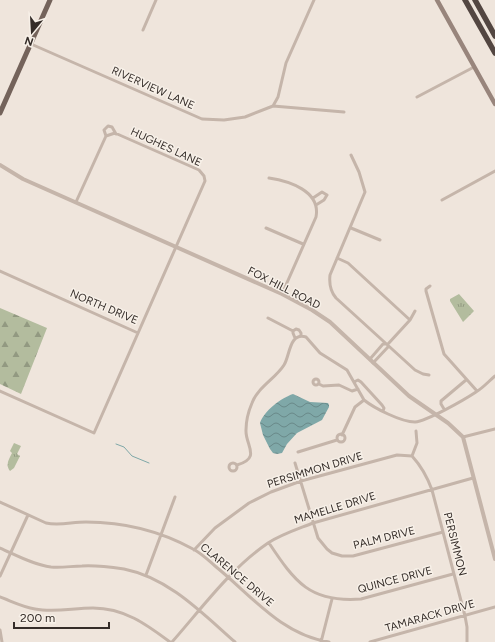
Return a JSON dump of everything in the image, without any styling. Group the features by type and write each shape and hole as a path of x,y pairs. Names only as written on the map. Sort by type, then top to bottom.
{"highway":[{"path":"465,0 495,53"},
{"path":"475,0 495,36"}],"main road":[{"path":"0,113 50,0"},
{"path":"437,0 495,104"}],"street":[{"path":"143,30 156,0"},
{"path":"273,106 278,97 286,63 314,0"},
{"name":"RIVERVIEW LANE","path":"31,44 202,119 224,120 246,117 273,106 344,112"},
{"path":"417,96 474,67"},
{"name":"HUGHES LANE","path":"116,134 112,127 108,126 104,130 106,136 112,133 116,134 200,170 204,176 205,181 176,247"},
{"path":"76,202 106,136"},
{"path":"351,155 358,167 365,192 330,275 329,282 333,294 415,370 429,375"},
{"name":"FOX HILL ROAD","path":"0,165 23,179 282,294 312,310 330,322 409,396 448,423 463,437"},
{"path":"442,200 495,171"},
{"path":"269,178 280,180 307,191 313,198 316,205 316,217 282,294"},
{"path":"313,198 322,192 327,195 324,200 316,205"},
{"path":"266,228 303,244"},
{"path":"351,228 380,240"},
{"name":"NORTH DRIVE","path":"0,271 138,333 176,247"},
{"path":"338,258 348,263 410,320"},
{"path":"430,286 426,289 426,291 444,354 477,391"},
{"path":"373,363 388,348 388,344 410,320 415,311"},
{"path":"268,318 293,331 296,329 299,330 301,336"},
{"path":"293,331 292,333 295,338"},
{"path":"0,391 94,433 138,333"},
{"path":"237,466 246,462 250,454 246,431 252,402 266,383 284,366 295,338 301,336 306,337 320,352 347,370 364,400 374,407 410,422 420,421 435,414 477,391 495,376"},
{"path":"370,360 383,344 388,344"},
{"path":"354,382 358,380 383,406 383,411"},
{"path":"444,409 441,402 466,380"},
{"path":"319,384 323,386 339,386 352,391 358,389"},
{"path":"337,440 339,435 342,435 355,407 364,400"},
{"path":"495,429 463,437 495,559"},
{"path":"412,456 417,443 416,431"},
{"path":"298,452 337,440 340,442 343,441 345,438 342,435"},
{"name":"PERSIMMON DRIVE","path":"194,550 216,528 249,503 271,492 301,481 397,455 412,456"},
{"name":"PERSIMMON","path":"412,456 426,473 432,490 465,616 468,642"},
{"name":"PALM DRIVE","path":"295,462 318,538 327,549 337,554 353,556 443,532"},
{"name":"MAMELLE DRIVE","path":"171,642 229,577 247,559 269,542 290,531 313,523 473,478"},
{"path":"146,576 175,497"},
{"name":"CLARENCE DRIVE","path":"0,502 52,524 84,522 119,524 161,535 194,550 229,577 271,616 297,632 321,641"},
{"path":"0,576 28,515"},
{"name":"QUINCE DRIVE","path":"269,542 294,578 312,591 332,599 361,599 453,574"},
{"path":"0,548 43,566 61,568 103,566 125,569 146,576 173,590 200,611 235,642"},
{"path":"0,597 34,609 94,608 116,612 132,617 148,625 171,642"},
{"path":"329,642 321,641 332,599"},
{"name":"TAMARACK DRIVE","path":"370,642 495,607"},
{"path":"0,630 2,642"}],"green space":[{"path":"459,294 474,311 463,322 450,301 450,299"},
{"path":"0,308 47,328 21,394 0,384"},
{"path":"14,443 21,446 17,454 20,456 14,468 10,471 8,464 12,453 10,451"}],"water":[{"path":"293,394 310,402 328,403 329,407 322,420 297,433 287,444 282,453 273,453 263,435 260,423 265,414 274,406"}],"waterway":[{"path":"116,444 124,447 132,456 149,463"}]}
